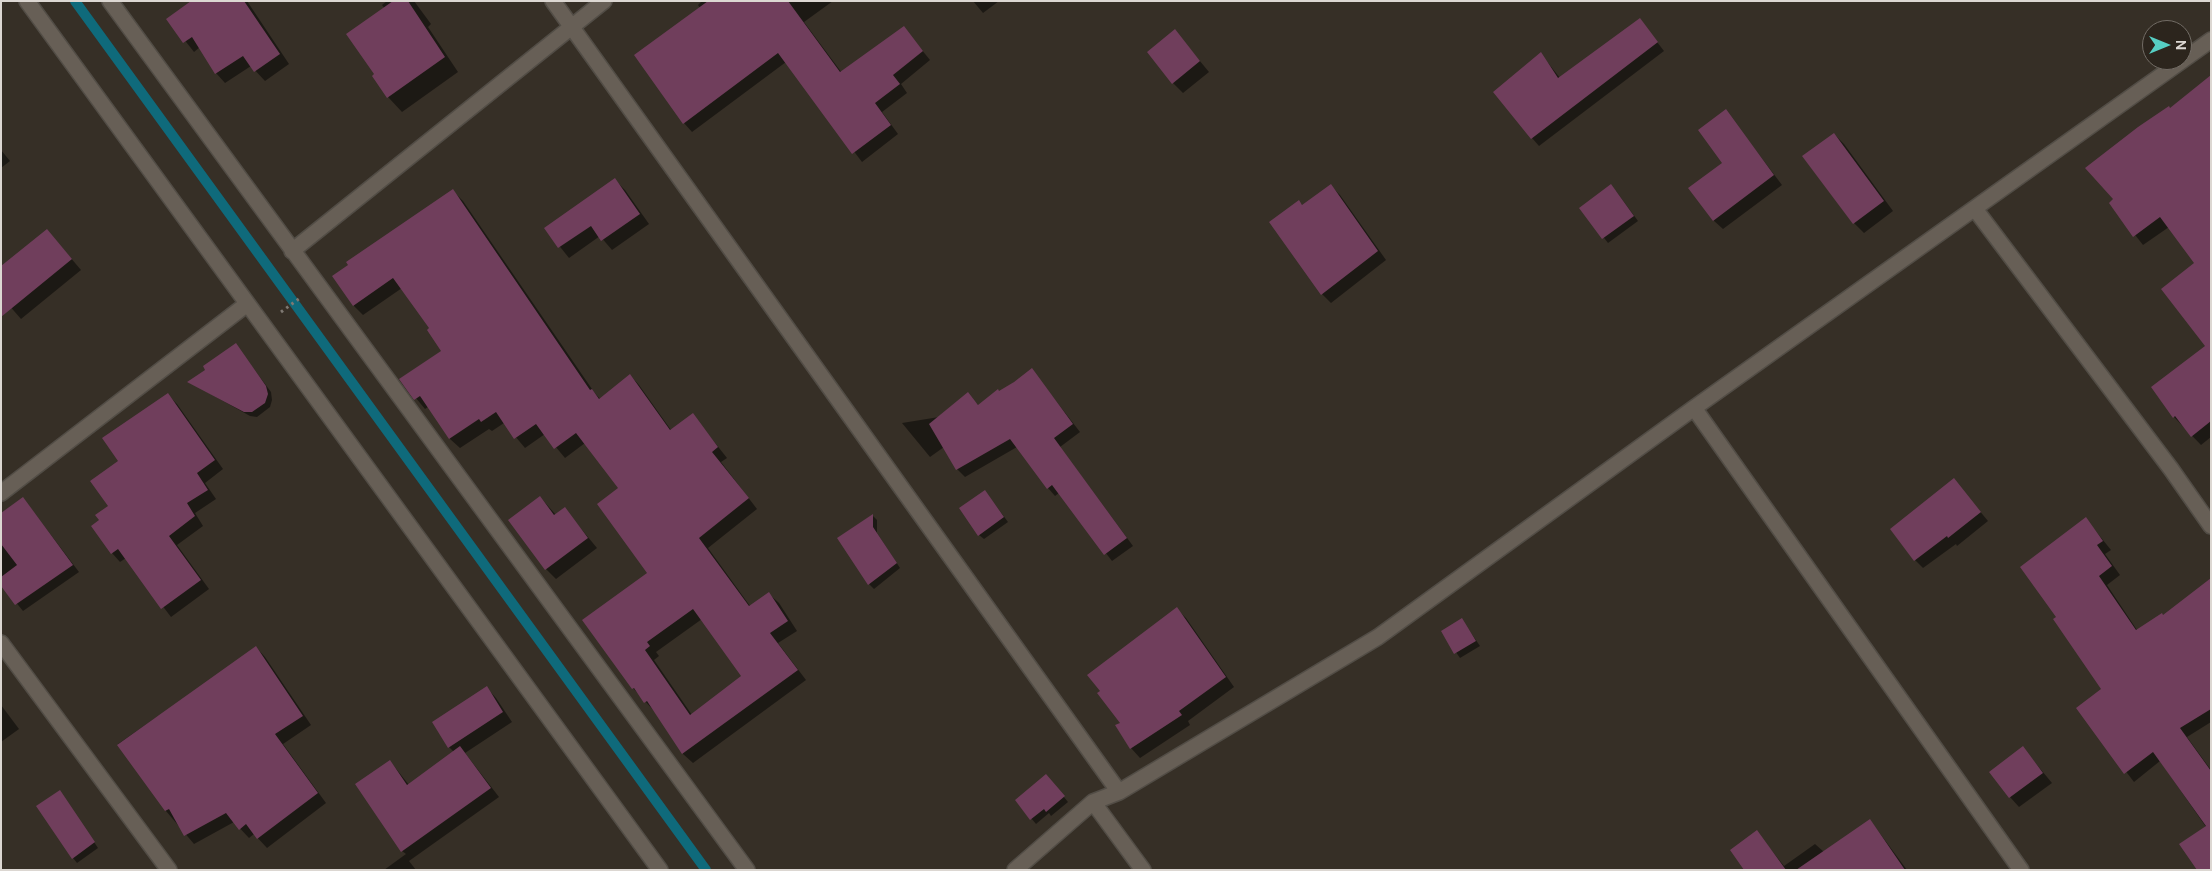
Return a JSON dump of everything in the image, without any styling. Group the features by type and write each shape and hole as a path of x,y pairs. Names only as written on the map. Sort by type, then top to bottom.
{"street":[{"path":"27,1 660,870"},
{"path":"110,1 316,285 747,870"},
{"path":"553,1 1119,792"},
{"path":"292,250 604,1"},
{"path":"1015,870 1092,802 1119,792 1378,637 1694,408 2211,40"},
{"path":"1976,209 2211,526"},
{"path":"1,493 247,304"},
{"path":"1694,408 2021,870"},
{"path":"1,642 169,870"},
{"path":"1092,802 1143,870"}],"path":[{"path":"264,326 316,285"}],"building":[{"path":"191,1 244,1 280,54 254,72 243,56 215,74 192,37 183,43 166,19"},
{"path":"393,1 408,1 445,57 387,98 372,76 374,74 346,34"},
{"path":"708,1 788,1 840,72 904,26 923,51 893,75 900,84 875,103 891,125 852,154 778,53 683,124 634,55"},
{"path":"1640,18 1658,42 1531,139 1493,92 1541,52 1558,78"},
{"path":"1175,29 1200,61 1172,84 1147,52"},
{"path":"2211,75 2211,421 2191,437 2175,416 2173,418 2151,387 2205,346 2161,289 2194,263 2160,217 2133,237 2109,203 2113,199 2085,168 2138,127 2169,106 2170,108"},
{"path":"1726,109 1774,175 1713,221 1688,188 1722,163 1698,130"},
{"path":"1834,133 1884,201 1853,224 1802,156"},
{"path":"615,178 640,214 601,241 591,226 558,248 544,228"},
{"path":"1331,184 1378,251 1321,295 1269,222 1299,200 1302,205"},
{"path":"1611,184 1634,216 1602,239 1579,208"},
{"path":"453,189 590,390 592,389 599,399 630,374 670,430 693,413 718,447 712,452 749,498 699,538 749,606 769,592 788,621 770,633 798,670 682,754 647,701 644,703 634,688 632,689 582,620 647,573 597,504 618,488 576,433 554,449 536,424 514,439 496,412 481,422 479,419 449,439 420,396 414,400 399,379 441,351 427,330 429,328 393,278 353,306 332,276 348,265 346,262","holes":["693,609 741,676 690,715 645,650 650,646 647,642"]},
{"path":"47,229 72,259 1,317 1,266"},
{"path":"236,343 266,386 268,394 265,403 252,412 244,412 187,382 205,370 203,366"},
{"path":"1032,368 1073,424 1054,438 1127,538 1104,555 1052,485 1047,489 1010,439 956,470 929,424 968,392 978,405 998,389 999,391 1014,382"},
{"path":"168,393 215,460 197,473 208,490 187,503 195,516 169,536 201,580 161,609 118,549 111,554 91,526 99,520 95,515 108,506 90,481 118,461 102,438"},
{"path":"1954,478 1981,512 1948,538 1947,536 1914,561 1890,529"},
{"path":"985,490 1004,517 978,536 959,508"},
{"path":"540,496 554,515 565,507 588,538 545,570 508,520"},
{"path":"23,497 73,565 15,605 1,586 1,577 17,565 1,544 1,513"},
{"path":"873,514 873,527 897,563 868,585 837,538"},
{"path":"2086,517 2103,541 2097,545 2112,566 2099,576 2136,630 2162,613 2163,615 2211,578 2211,709 2180,728 2211,771 2211,870 2197,870 2179,844 2206,826 2153,752 2124,774 2076,708 2101,689 2053,619 2056,617 2020,567"},
{"path":"1177,607 1226,677 1179,711 1182,715 1130,749 1115,725 1120,723 1097,693 1100,691 1087,675"},
{"path":"1462,618 1476,641 1454,654 1441,631"},
{"path":"256,646 303,716 275,734 318,793 257,839 246,824 239,830 226,813 184,836 169,809 165,811 117,745"},
{"path":"487,686 503,712 448,748 432,722"},
{"path":"460,746 491,788 401,852 355,784 390,760 407,785"},
{"path":"2023,746 2043,773 2009,798 1989,772"},
{"path":"1046,774 1065,796 1046,812 1044,809 1030,820 1015,800"},
{"path":"60,790 95,842 72,859 36,806"},
{"path":"1870,819 1905,870 1796,870"},
{"path":"1757,830 1786,870 1744,870 1730,850"}],"waterway":[{"path":"75,1 706,870"}]}
